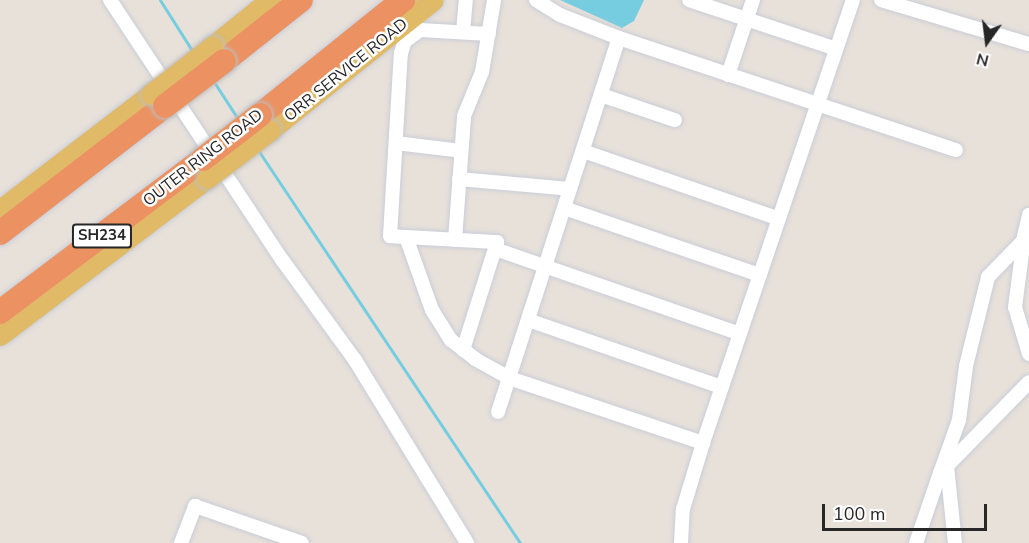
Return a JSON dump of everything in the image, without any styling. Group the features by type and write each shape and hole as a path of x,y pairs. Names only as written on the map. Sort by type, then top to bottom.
{"highway":[{"name":"OUTER RING ROAD","path":"0,312 265,123 317,69 403,0"},
{"path":"0,233 158,100 289,2"},
{"path":"317,69 380,42"}],"main road":[{"name":"ORR SERVICE ROAD","path":"265,123 380,42 433,0"},
{"path":"0,210 158,100"},
{"path":"0,334 205,168"}],"street":[{"path":"110,0 283,261 355,360 467,543"},
{"path":"463,32 466,0"},
{"path":"454,240 464,116 478,84 494,0"},
{"path":"536,0 560,15 619,38 956,150"},
{"path":"689,0 836,49"},
{"path":"728,75 753,0"},
{"path":"681,543 683,509 703,443 853,0"},
{"path":"881,0 1029,44"},
{"path":"463,350 497,242 390,236 396,143 405,41 420,30 489,34"},
{"path":"498,412 619,38"},
{"path":"601,95 675,120"},
{"path":"396,143 460,151"},
{"path":"583,151 779,219"},
{"path":"459,179 570,189"},
{"path":"564,208 760,275"},
{"path":"1029,215 1023,241 1015,307 1029,354"},
{"path":"915,543 959,420 966,366 988,277 1023,241 1029,227"},
{"path":"406,237 432,310 463,350 509,378 703,443"},
{"path":"495,249 740,334"},
{"path":"528,320 722,387"},
{"path":"943,470 1029,382"},
{"path":"943,470 955,543"},
{"path":"181,543 195,506 302,543"}],"water":[{"path":"560,0 644,0 634,21 622,28"}],"waterway":[{"path":"160,0 193,52"},
{"path":"214,82 238,119"},
{"path":"258,150 520,543"}]}
